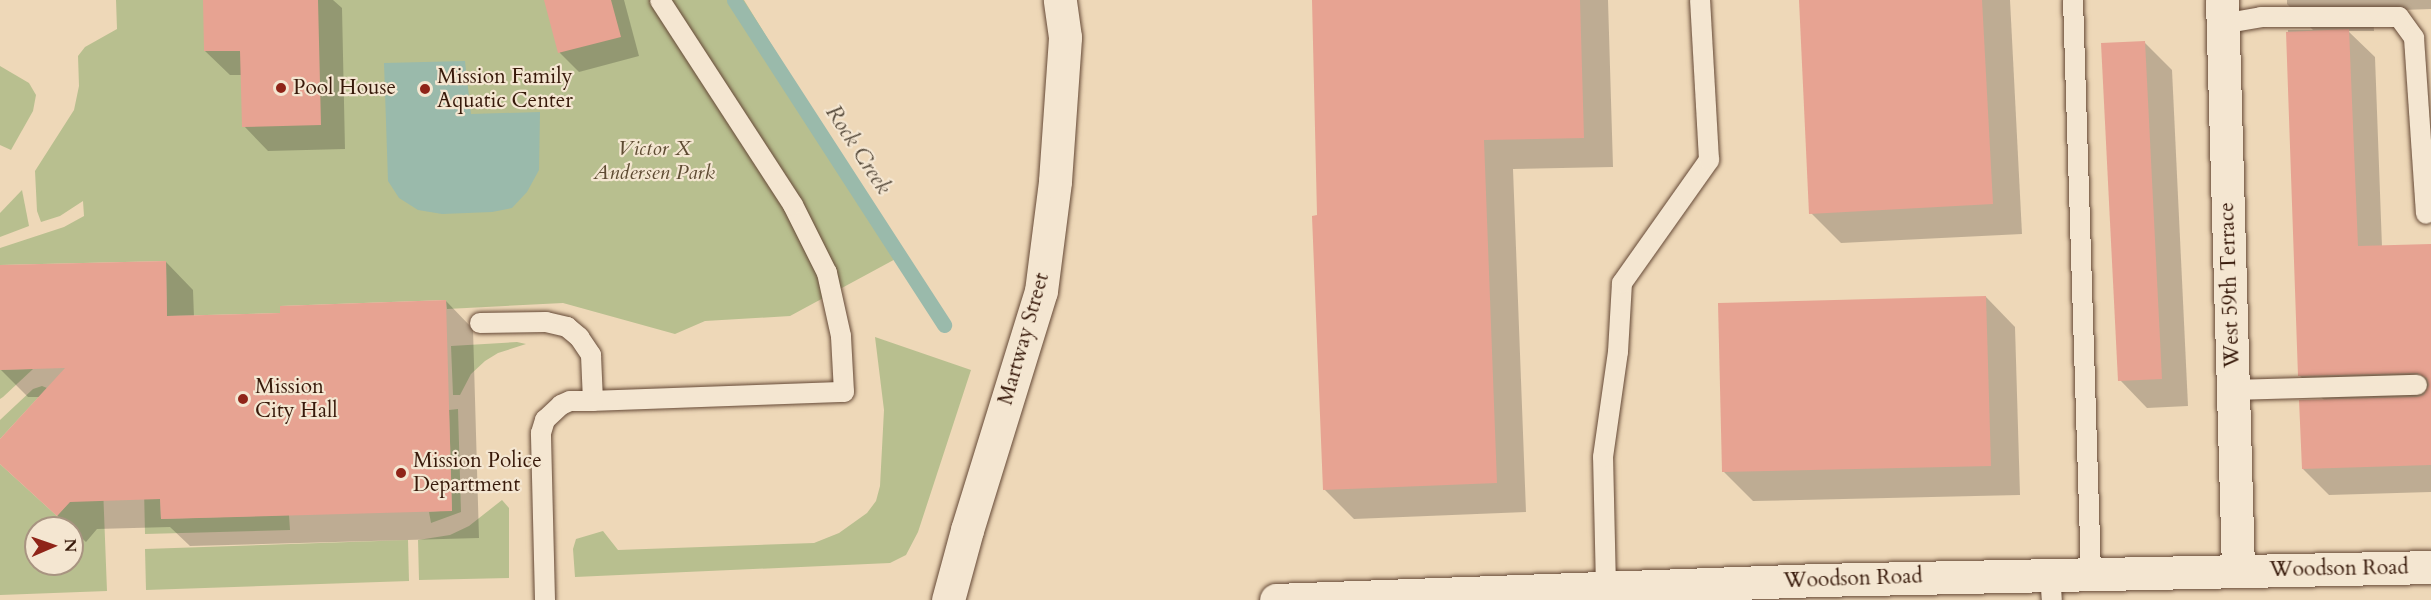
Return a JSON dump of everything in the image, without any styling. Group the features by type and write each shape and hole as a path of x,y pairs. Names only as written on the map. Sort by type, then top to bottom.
{"street":[{"name":"Martway Street","path":"948,600 967,530 1041,291 1055,181 1065,37 1060,0"},
{"name":"West 59th Terrace","path":"2222,12 2238,570"},
{"name":"Woodson Road","path":"1276,600 1606,587 2051,587 2091,574 2431,567"}],"lane":[{"path":"545,600 541,433 546,420 561,405 570,401 844,392 841,336 827,273 793,206 660,0"},
{"path":"1606,587 1603,457 1618,352 1622,283 1709,160 1700,0"},
{"path":"2073,0 2091,574"},
{"path":"2222,12 2261,16 2399,17 2414,38 2426,214"},
{"path":"480,323 546,321 567,327 579,337 591,354 593,401"},
{"path":"2233,390 2417,385"}],"green space":[{"name":"Victor X Andersen Park","path":"116,0 744,0 901,256 790,316 705,321 675,334 563,303 447,309 446,300 280,306 280,313 167,316 166,261 0,265 0,248 64,227 84,216 83,201 60,216 41,222 37,211 35,171 74,110 79,86 78,56 85,47 117,29"},
{"path":"0,66 29,83 36,95 33,111 11,150 0,145"},
{"path":"22,190 29,226 0,237 0,213"},
{"path":"875,337 971,370 918,532 906,555 890,563 575,577 573,549 576,539 603,531 618,550 814,543 839,533 867,513 876,501 880,486 884,410"},
{"path":"517,342 526,344 498,353 485,361 471,374 460,395 453,395 451,346"},
{"path":"33,369 3,397 0,399 0,370"},
{"path":"42,386 47,388 0,439 0,420 33,389"},
{"path":"458,409 461,512 431,523 429,512 452,510 449,410"},
{"path":"0,464 57,516 82,488 103,487 107,591 0,595"},
{"path":"144,489 160,489 161,519 289,515 290,530 145,534"},
{"path":"502,500 509,508 509,578 419,580 418,540 450,535 469,526"},
{"path":"408,540 409,581 146,590 145,549"}],"shaded area":[{"path":"465,61 471,114 540,112 539,170 527,192 512,208 492,212 442,214 418,210 399,198 388,181 384,63"}],"building":[{"name":"Pool House","path":"203,0 318,0 321,125 242,127 240,51 204,51"},
{"path":"544,0 611,0 621,37 558,53"},
{"path":"1312,0 1580,0 1584,138 1484,140 1497,483 1323,490 1312,216 1317,215"},
{"path":"1799,0 1982,0 1993,204 1809,214"},
{"path":"2349,29 2358,246 2431,244 2431,465 2302,469 2299,400 2417,397 2424,395 2429,385 2427,378 2417,373 2298,376 2286,32"},
{"path":"2145,41 2162,379 2118,381 2101,43"},
{"name":"Mission City Hall","path":"166,261 167,316 280,313 280,306 446,300 452,511 161,519 160,499 70,502 57,516 0,464 0,439 65,368 0,370 0,265"},
{"path":"1986,296 1991,466 1722,472 1718,303"}],"waterway":[{"name":"Rock Creek","path":"734,0 944,325"}],"place":[{"name":"Pool House","path":"281,88"},
{"name":"Mission Family Aquatic Center","path":"425,89"},
{"name":"Mission City Hall","path":"243,399"},
{"name":"Mission Police Department","path":"401,473"}]}
